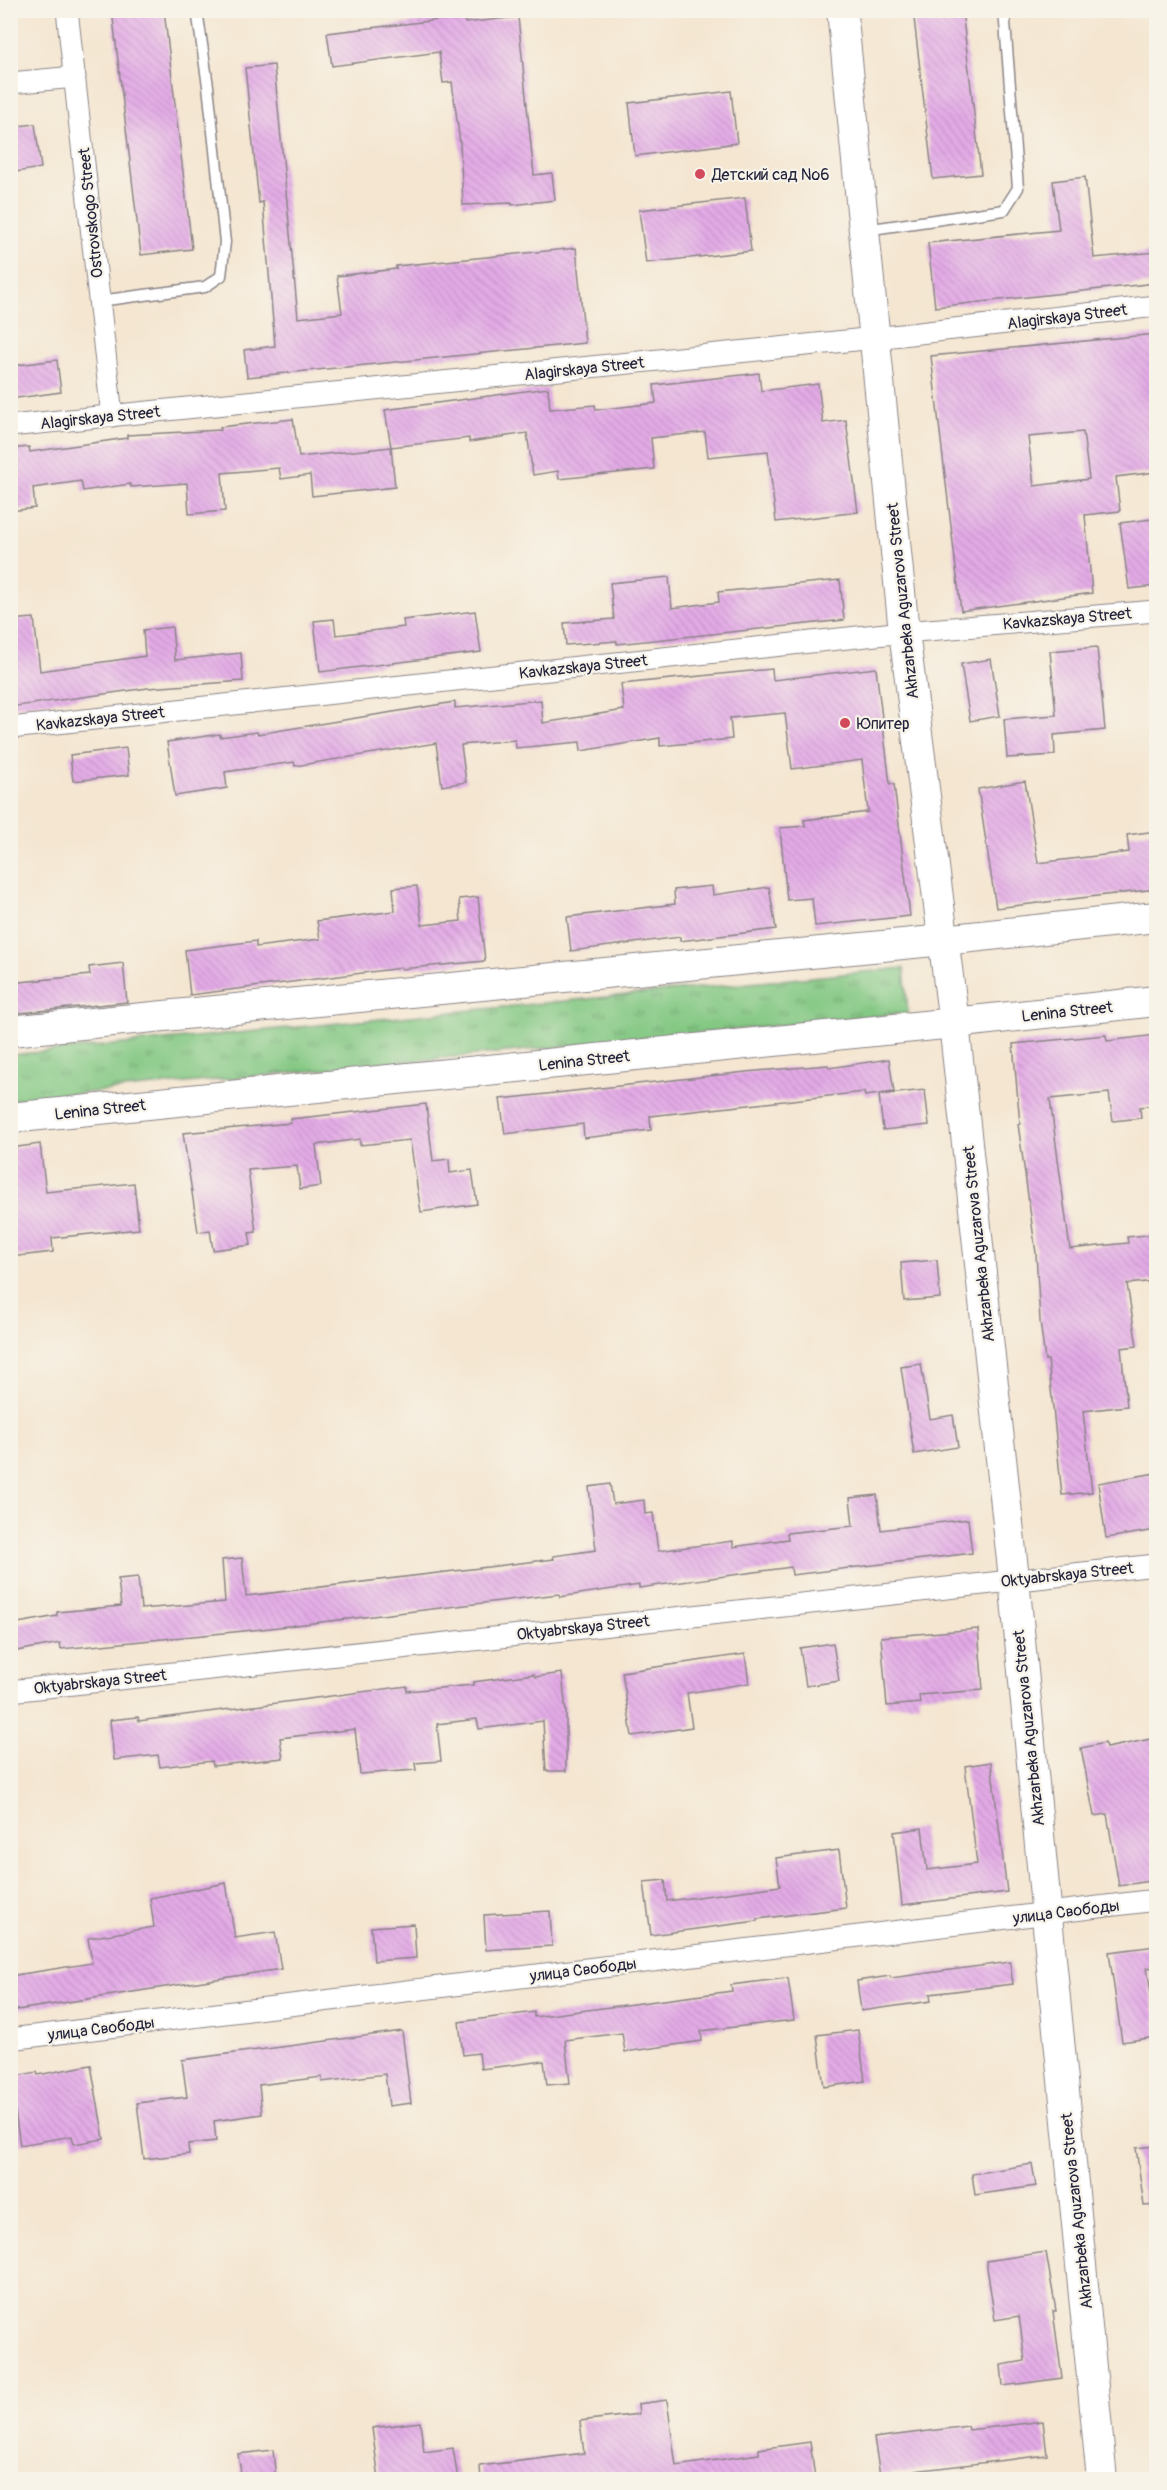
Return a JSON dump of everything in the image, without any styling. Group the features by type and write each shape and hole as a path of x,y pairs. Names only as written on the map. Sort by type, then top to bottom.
{"street":[{"name":"Ostrovskogo Street","path":"67,10 112,416"},
{"name":"Akhzarbeka Aguzarova Street","path":"842,10 904,632 954,1023 1014,1579 1102,2480"},
{"path":"10,83 75,76"},
{"name":"Alagirskaya Street","path":"10,426 875,338 1156,306"},
{"name":"Kavkazskaya Street","path":"10,728 904,632 1156,611"},
{"path":"10,1031 944,940 1156,917"},
{"name":"Lenina Street","path":"10,1118 954,1023 1156,1000"},
{"name":"Oktyabrskaya Street","path":"10,1691 1156,1565"},
{"name":"улица Свободы","path":"10,2039 1156,1900"}],"lane":[{"path":"99,301 205,287 221,276 225,242 208,86 197,10"},
{"path":"864,230 1004,210 1018,188 1004,10"}],"green space":[{"path":"904,968 908,1013 11,1100 11,1055"}],"building":[{"path":"112,10 164,10 192,249 141,255"},
{"path":"913,10 962,10 981,174 933,179"},
{"path":"464,17 465,23 518,17 534,175 552,173 555,200 512,205 512,203 463,205 460,143 452,82 443,83 439,52 332,66 327,33"},
{"path":"274,65 298,318 342,313 337,276 396,269 396,266 576,248 585,343 247,377 244,350 275,346 263,202 259,203 245,68"},
{"path":"731,91 737,143 635,156 629,103"},
{"path":"35,124 41,168 16,172 13,153 10,154 10,127"},
{"path":"1085,177 1094,258 1156,252 1156,283 935,307 928,243 1059,230 1053,181"},
{"path":"745,198 751,251 646,263 639,210"},
{"path":"1156,334 1156,472 1116,477 1120,511 1085,515 1092,593 961,611 931,356","holes":["1083,432 1089,479 1034,486 1028,437"]},
{"path":"57,360 61,392 10,399 10,366"},
{"path":"759,373 761,391 818,384 823,423 846,420 858,512 776,522 768,451 708,457 705,432 651,438 654,469 559,479 558,471 533,475 527,433 469,442 469,438 391,447 385,410 548,388 550,409 595,405 596,410 656,403 654,385"},
{"path":"293,419 299,457 391,447 395,487 312,496 310,475 281,479 279,468 222,473 225,511 189,514 187,483 131,487 130,484 83,491 81,481 33,488 35,508 10,511 10,449 29,447 30,452 127,438 127,435 221,430 220,427"},
{"path":"1152,519 1156,586 1129,589 1120,523"},
{"path":"669,577 672,608 719,602 718,592 840,580 844,620 617,644 617,641 566,645 564,623 614,619 610,583"},
{"path":"475,611 481,652 320,672 314,621 334,619 336,635 404,627 403,620"},
{"path":"34,618 40,671 145,656 143,630 172,627 175,660 241,653 243,681 148,688 10,707 10,620"},
{"path":"1097,647 1105,730 1054,735 1055,755 1007,758 1004,719 1056,715 1050,651"},
{"path":"991,659 1000,716 970,721 961,664"},
{"path":"876,668 890,784 894,784 910,916 815,926 812,898 787,900 780,828 805,826 804,820 868,812 862,760 792,769 785,713 730,718 732,739 660,746 660,738 581,751 580,742 516,748 515,740 461,745 466,782 442,786 436,743 295,766 294,762 225,772 227,788 175,796 167,742 220,734 220,737 257,732 258,734 455,702 455,708 541,700 543,723 624,710 621,684 772,669 773,680"},
{"path":"126,748 129,775 73,781 70,755"},
{"path":"1025,781 1038,863 1129,852 1127,835 1156,831 1156,889 996,908 978,789"},
{"path":"417,886 422,925 461,921 459,899 478,897 485,961 401,968 190,995 185,950 256,941 256,947 320,939 317,921 395,911 393,888"},
{"path":"712,886 713,895 769,887 776,929 680,941 680,937 571,951 567,917 675,904 674,890"},
{"path":"123,963 127,1002 10,1014 10,983 90,975 89,967"},
{"path":"1106,1035 1107,1041 1156,1035 1156,1105 1140,1107 1141,1118 1113,1121 1109,1093 1050,1099 1070,1249 1128,1243 1127,1237 1156,1234 1156,1281 1127,1284 1137,1346 1121,1348 1127,1406 1083,1411 1092,1492 1062,1495 1048,1360 1045,1360 1040,1321 1036,1253 1018,1124 1020,1124 1013,1044"},
{"path":"889,1059 894,1092 865,1096 864,1092 650,1116 651,1130 584,1138 583,1124 505,1134 500,1099 746,1072 828,1065 829,1068"},
{"path":"925,1090 929,1125 883,1130 879,1095"},
{"path":"426,1104 433,1161 449,1159 450,1173 472,1170 477,1204 421,1212 410,1140 360,1145 360,1139 316,1145 321,1186 300,1189 297,1166 248,1170 256,1232 249,1233 251,1245 213,1250 210,1230 198,1232 183,1133 291,1123 291,1119"},
{"path":"40,1144 46,1192 134,1183 139,1229 52,1238 53,1252 10,1257 10,1148"},
{"path":"937,1260 940,1298 904,1301 901,1263"},
{"path":"921,1364 930,1419 953,1415 958,1447 914,1454 901,1367"},
{"path":"1156,1473 1156,1530 1106,1538 1098,1483"},
{"path":"610,1484 613,1504 644,1500 645,1514 653,1513 658,1551 733,1541 733,1547 788,1539 787,1533 853,1526 850,1498 877,1495 881,1530 968,1519 972,1553 792,1575 791,1567 560,1597 559,1594 244,1631 61,1649 60,1643 16,1651 12,1624 57,1616 57,1612 121,1606 118,1579 138,1577 141,1609 225,1602 222,1560 242,1558 246,1596 554,1559 553,1556 596,1550 589,1487"},
{"path":"978,1629 983,1690 919,1695 920,1703 887,1706 881,1637"},
{"path":"833,1643 839,1681 806,1686 800,1648"},
{"path":"745,1654 749,1683 687,1693 692,1727 632,1736 622,1672"},
{"path":"562,1673 566,1713 566,1771 546,1771 543,1721 479,1729 477,1719 437,1724 441,1761 415,1763 416,1770 360,1774 355,1729 280,1738 283,1758 213,1766 212,1761 160,1767 158,1755 114,1760 110,1720 138,1717 139,1721 407,1686 407,1691 473,1685 473,1682 534,1674 535,1677"},
{"path":"1156,1738 1156,1880 1119,1886 1107,1814 1094,1816 1081,1748 1105,1743 1106,1748"},
{"path":"991,1762 1007,1892 902,1905 894,1832 922,1828 927,1870 977,1864 965,1766"},
{"path":"839,1850 846,1908 651,1935 644,1882 665,1880 667,1901 780,1886 776,1858"},
{"path":"226,1883 235,1938 275,1932 281,1969 10,2011 10,1976 92,1963 88,1938 154,1927 150,1898"},
{"path":"550,1911 552,1946 486,1950 484,1915"},
{"path":"414,1924 416,1958 374,1961 371,1927"},
{"path":"1156,1946 1156,1967 1147,1968 1154,2012 1156,2012 1156,2037 1122,2042 1109,1952"},
{"path":"1010,1962 1013,1984 930,1994 931,2001 861,2011 857,1981"},
{"path":"788,1978 794,2020 701,2031 702,2041 625,2052 622,2033 565,2040 570,2083 547,2085 544,2061 481,2069 479,2053 463,2055 459,2022 534,2012 534,2017 732,1991 731,1985"},
{"path":"858,2030 865,2081 824,2087 817,2035"},
{"path":"402,2031 411,2103 389,2106 385,2074 322,2082 322,2077 259,2085 262,2114 214,2121 216,2141 188,2144 189,2154 144,2159 137,2103 187,2097 182,2060"},
{"path":"91,2065 104,2139 74,2144 72,2136 20,2145 10,2077 37,2072 38,2075"},
{"path":"1156,2146 1156,2205 1144,2206 1136,2148"},
{"path":"1032,2164 1036,2186 975,2195 972,2174"},
{"path":"1046,2252 1056,2311 1053,2311 1062,2378 1003,2386 1001,2365 1025,2361 1019,2316 995,2320 986,2261"},
{"path":"667,2400 676,2466 759,2454 759,2449 810,2442 815,2478 800,2480 481,2480 480,2466 584,2453 580,2421 639,2414 638,2404"},
{"path":"1043,2421 1047,2455 880,2475 874,2438 968,2426 969,2430"},
{"path":"420,2422 424,2452 453,2448 458,2480 379,2480 372,2428"},
{"path":"273,2450 276,2480 242,2480 238,2454"}],"place":[{"name":"Детский сад №6","path":"700,174"},
{"name":"Юпитер","path":"845,723"}]}
